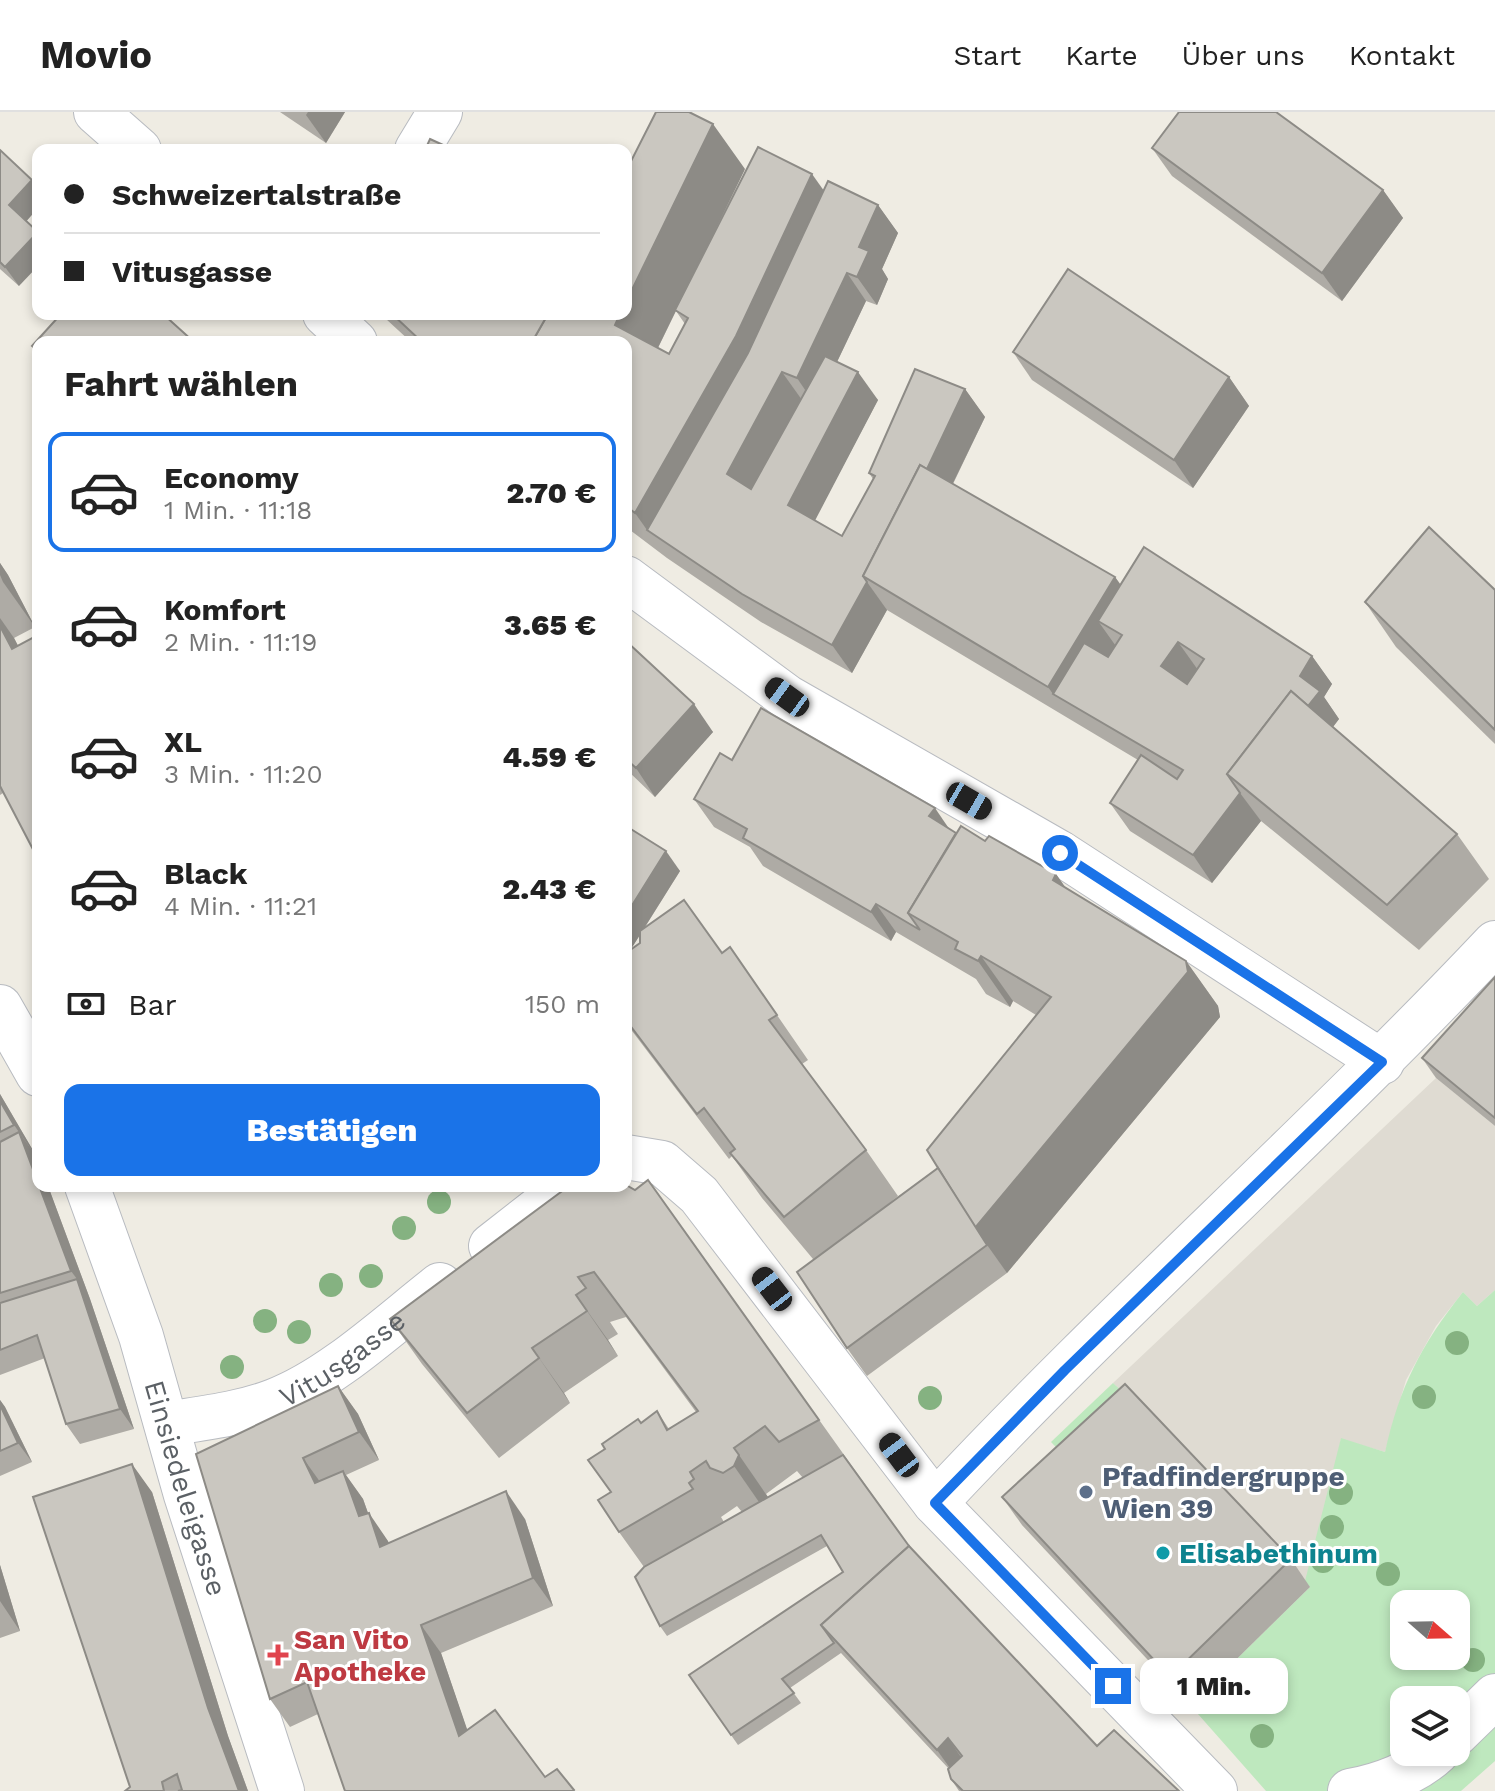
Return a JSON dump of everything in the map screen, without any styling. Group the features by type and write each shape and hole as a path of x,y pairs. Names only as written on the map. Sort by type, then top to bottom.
{"street":[{"path":"96,112 132,144"},
{"path":"421,144 440,112"},
{"path":"331,320 349,336"},
{"path":"632,582 787,697 1060,853 1382,1062"},
{"path":"935,1503 1055,1380 1382,1062 1495,943"},
{"path":"0,1007 32,1063"},
{"path":"632,1158 662,1163 699,1195 935,1503 1215,1791"},
{"name":"Einsiedeleigasse","path":"89,1192 141,1336 204,1554 282,1791"},
{"name":"Vitusgasse","path":"167,1424 247,1410 306,1384 351,1354 560,1192"},
{"path":"1470,1720 1495,1696"},
{"path":"1350,1791 1373,1787 1417,1766"}],"shaded area":[{"name":"Elisabethinum","path":"1436,1078 1495,1126 1495,1290 1477,1306 1463,1292 1436,1326 1406,1380 1385,1452 1341,1439 1310,1587 1190,1705 1022,1525 1144,1412 1113,1383"}],"green space":[{"path":"1495,1290 1495,1761 1461,1791 1266,1791 1190,1705 1310,1587 1305,1581 1341,1438 1385,1452 1414,1367 1435,1330 1463,1292 1477,1306"},
{"path":"1113,1383 1145,1412 1080,1472 1051,1442"}],"building":[{"path":"656,112 689,112 713,124 632,290 632,159"},
{"path":"1179,112 1276,112 1383,190 1322,273 1152,148"},
{"path":"758,147 812,174 736,336 635,513 632,511 632,336 535,336 545,320 617,320 615,325 669,354 688,318 675,310"},
{"path":"0,150 32,180 9,205 32,226 32,238 5,267 0,262"},
{"path":"828,181 878,205 859,247 869,251 857,277 847,273 797,378 782,372 727,474 751,489 825,356 858,372 788,505 842,536 875,476 869,473 915,369 965,389 927,469 920,465 863,576 867,582 832,645 742,594 647,530 748,353"},
{"path":"1068,269 1229,377 1174,460 1013,352"},
{"path":"56,320 170,320 187,336 41,336"},
{"path":"398,320 545,320 535,336 416,336"},
{"path":"920,465 1115,577 1048,687 863,576"},
{"path":"1429,527 1495,590 1495,730 1365,602"},
{"path":"1144,547 1312,656 1300,676 1320,691 1308,706 1291,691 1227,774 1240,793 1193,855 1110,803 1141,755 1177,779 1183,770 1053,694 1084,643 1108,657 1122,635 1098,621","holes":["1178,642 1204,659 1187,684 1161,666"]},
{"path":"0,626 12,649 32,638 32,847 0,786"},
{"path":"632,647 694,704 636,768 632,764"},
{"path":"1291,691 1457,834 1387,905 1227,774"},
{"path":"761,708 935,808 929,816 956,833 908,913 920,930 876,904 871,912 743,838 747,829 694,799 720,753 732,760"},
{"path":"961,826 985,841 989,836 1056,874 1053,880 1186,961 1188,972 975,1228 927,1150 1051,997 981,956 978,961 955,949 958,942 908,913"},
{"path":"632,830 666,851 632,905"},
{"path":"684,900 722,953 730,947 777,1015 769,1020 866,1150 784,1217 730,1153 735,1149 704,1108 697,1114 632,1028 632,949 640,943 640,931"},
{"path":"1495,977 1495,1118 1422,1058"},
{"path":"0,1101 14,1125 0,1132"},
{"path":"19,1132 32,1167 32,1192 41,1192 71,1271 0,1293 0,1142"},
{"path":"938,1168 987,1245 847,1348 797,1272"},
{"path":"648,1180 819,1420 779,1442 765,1426 734,1448 739,1455 734,1466 723,1473 710,1468 706,1461 690,1472 694,1479 689,1483 693,1489 619,1532 598,1500 611,1492 588,1460 605,1449 602,1444 638,1419 641,1423 657,1411 667,1430 698,1411 594,1272 578,1277 586,1288 576,1295 587,1311 532,1348 539,1358 467,1413 390,1319 561,1192 635,1190"},
{"path":"77,1279 120,1409 66,1424 37,1335 0,1350 0,1303"},
{"name":"Elisabethinum","path":"1125,1384 1291,1559 1170,1677 1002,1497"},
{"path":"338,1386 359,1432 303,1458 315,1483 343,1471 359,1516 369,1513 380,1547 506,1491 533,1578 421,1625 459,1736 495,1710 545,1777 557,1769 573,1791 345,1791 307,1682 270,1699 196,1454"},
{"path":"0,1405 18,1443 0,1451"},
{"path":"843,1455 909,1546 821,1625 834,1643 782,1679 794,1693 731,1735 689,1675 843,1572 821,1535 660,1626 635,1577 644,1567"},
{"path":"132,1464 208,1708 239,1791 178,1791 182,1790 177,1774 162,1782 164,1791 125,1791 130,1787 33,1497"},
{"path":"909,1546 1097,1746 1114,1730 1179,1791 963,1791 951,1779 948,1769 962,1756 948,1738 937,1750 821,1625"}],"place":[{"name":"Pfadfindergruppe Wien 39","path":"1086,1492"},
{"name":"Elisabethinum","path":"1163,1553"},
{"name":"San Vito Apotheke","path":"278,1655"}],"route":[{"path":"1060,853 1382,1062 1065,1370 935,1503 1113,1686"}]}
